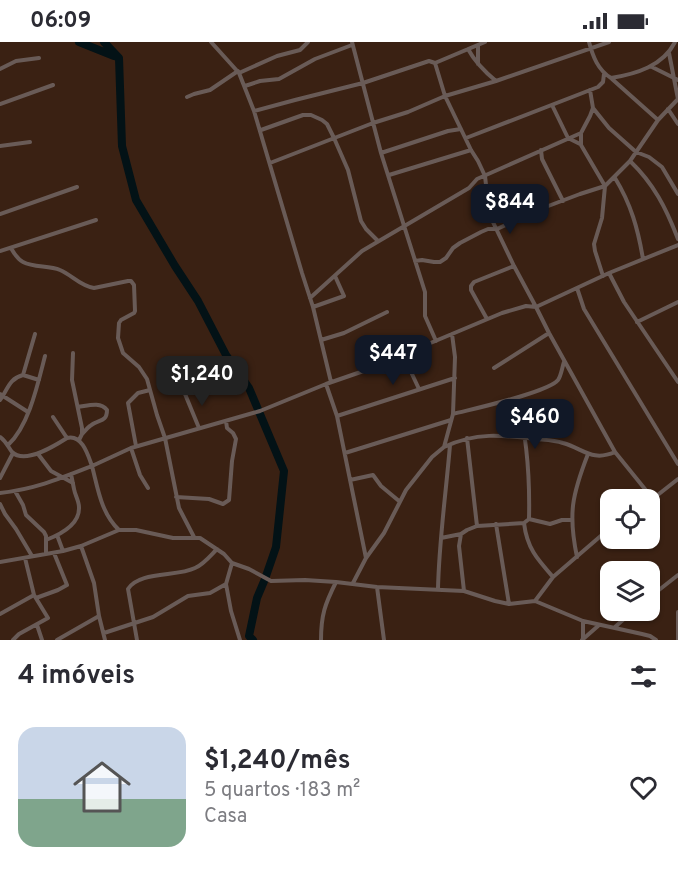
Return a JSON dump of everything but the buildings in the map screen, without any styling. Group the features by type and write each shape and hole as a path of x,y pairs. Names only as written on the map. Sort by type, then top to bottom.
{"street":[{"path":"187,97 210,90 239,72 278,56 300,50 309,42"},
{"path":"254,111 363,83 429,61 435,63 485,42"},
{"path":"589,42 595,60 604,74 612,78 658,120"},
{"path":"270,163 445,96 609,42"},
{"path":"612,78 631,75 651,67 669,52 675,42"},
{"path":"213,43 239,72 261,130 321,339 366,558"},
{"path":"245,86 260,81 279,79 315,59 352,44 381,153 425,292 425,316 436,341"},
{"path":"478,45 478,64"},
{"path":"468,49 478,64 496,81"},
{"path":"415,261 441,262 453,248 481,232 497,229 535,211 605,186 615,178 630,161 658,120 678,99 669,52"},
{"path":"0,69 16,61 39,58"},
{"path":"435,63 445,96 485,176 489,211 514,266 615,452 643,489"},
{"path":"651,67 676,79"},
{"path":"466,138 590,90 601,84 604,74"},
{"path":"0,104 53,85"},
{"path":"590,90 592,108 581,133 581,145 605,186 602,218 594,244 603,276"},
{"path":"552,105 568,138 581,145"},
{"path":"592,108 609,128 636,152 658,162 678,194"},
{"path":"668,109 678,124"},
{"path":"261,130 294,117 311,115 327,124 348,170 361,221 378,241"},
{"path":"381,153 448,130 461,129"},
{"path":"310,298 362,251 469,188 477,179 581,133"},
{"path":"0,146 30,142"},
{"path":"389,175 471,150"},
{"path":"542,150 542,159 563,201"},
{"path":"630,161 651,185 669,216 678,238"},
{"path":"615,178 632,210 643,259"},
{"path":"0,214 77,187"},
{"path":"0,251 96,220"},
{"path":"0,493 42,485 133,447 260,411 329,383 404,357 421,347 487,319 526,306 536,307 609,273 678,245"},
{"path":"11,248 24,263 59,269 89,287 128,281 133,283 135,311 118,323 117,333 123,353 143,373 150,390 165,438 176,497 183,517 194,537"},
{"path":"487,319 471,286 474,282 514,266"},
{"path":"609,273 624,302 678,382"},
{"path":"313,308 344,296 335,276"},
{"path":"577,288 584,309 678,464"},
{"path":"637,322 678,302"},
{"path":"321,339 344,333 387,312"},
{"path":"494,368 549,333"},
{"path":"23,375 35,334"},
{"path":"444,447 452,417 455,378 452,334"},
{"path":"73,354 72,380 82,434"},
{"path":"8,445 19,432 28,412 45,356"},
{"path":"404,357 418,389"},
{"path":"345,453 517,398 555,383 560,376 564,361"},
{"path":"28,412 1,397 15,378 23,375 39,380"},
{"path":"337,416 455,378"},
{"path":"148,488 140,474 133,447 128,403 138,393 150,390"},
{"path":"185,394 199,428"},
{"path":"517,398 525,438 529,519"},
{"path":"78,407 102,405 107,410 105,419 90,426 79,440"},
{"path":"53,417 68,438"},
{"path":"176,497 209,499 223,504 229,500 236,439 227,428 226,421"},
{"path":"0,437 13,453 26,457 38,454 71,436 79,440 92,466 103,507 107,516 119,530"},
{"path":"353,584 406,490 444,447 467,438 499,436 565,443 597,456 615,452"},
{"path":"467,438 477,526"},
{"path":"526,450 535,439"},
{"path":"438,589 440,538 450,444"},
{"path":"0,478 13,453"},
{"path":"38,454 51,471 73,483"},
{"path":"577,557 571,520 576,483 588,454"},
{"path":"46,540 70,527 79,512 71,474"},
{"path":"350,480 374,475 381,486 399,501"},
{"path":"660,493 678,479"},
{"path":"15,491 26,515 44,532 46,555"},
{"path":"0,504 32,556"},
{"path":"440,538 461,534 477,526 524,523 529,519"},
{"path":"529,519 550,524 571,520"},
{"path":"524,523 532,552 553,577"},
{"path":"496,524 509,604"},
{"path":"0,562 63,551 119,530 146,531 173,537 200,538 232,563 271,581 305,580 376,587 464,591 509,604 535,601 583,621 650,636 656,640"},
{"path":"461,534 459,546 464,591"},
{"path":"57,535 63,551"},
{"path":"535,601 553,577 600,537"},
{"path":"81,546 94,583 105,640"},
{"path":"137,640 128,589 130,585 142,579 196,568 217,549"},
{"path":"0,614 35,596 58,590 67,585 54,553"},
{"path":"13,640 19,634 48,618 35,596 25,558"},
{"path":"232,563 226,584 240,640"},
{"path":"660,589 678,575"},
{"path":"321,640 323,613 336,582"},
{"path":"104,633 153,617 188,596 210,593 226,584"},
{"path":"376,587 384,640"},
{"path":"678,612 678,640"},
{"path":"57,640 99,616"},
{"path":"583,621 583,640"},
{"path":"615,627 622,621"},
{"path":"37,625 42,640"},
{"path":"583,640 599,625"}],"waterway":[{"path":"79,42 114,56"},
{"path":"104,42 119,58 122,146 136,200 198,301 226,355 249,388 284,471 276,547 257,598 249,636 253,640"}]}
